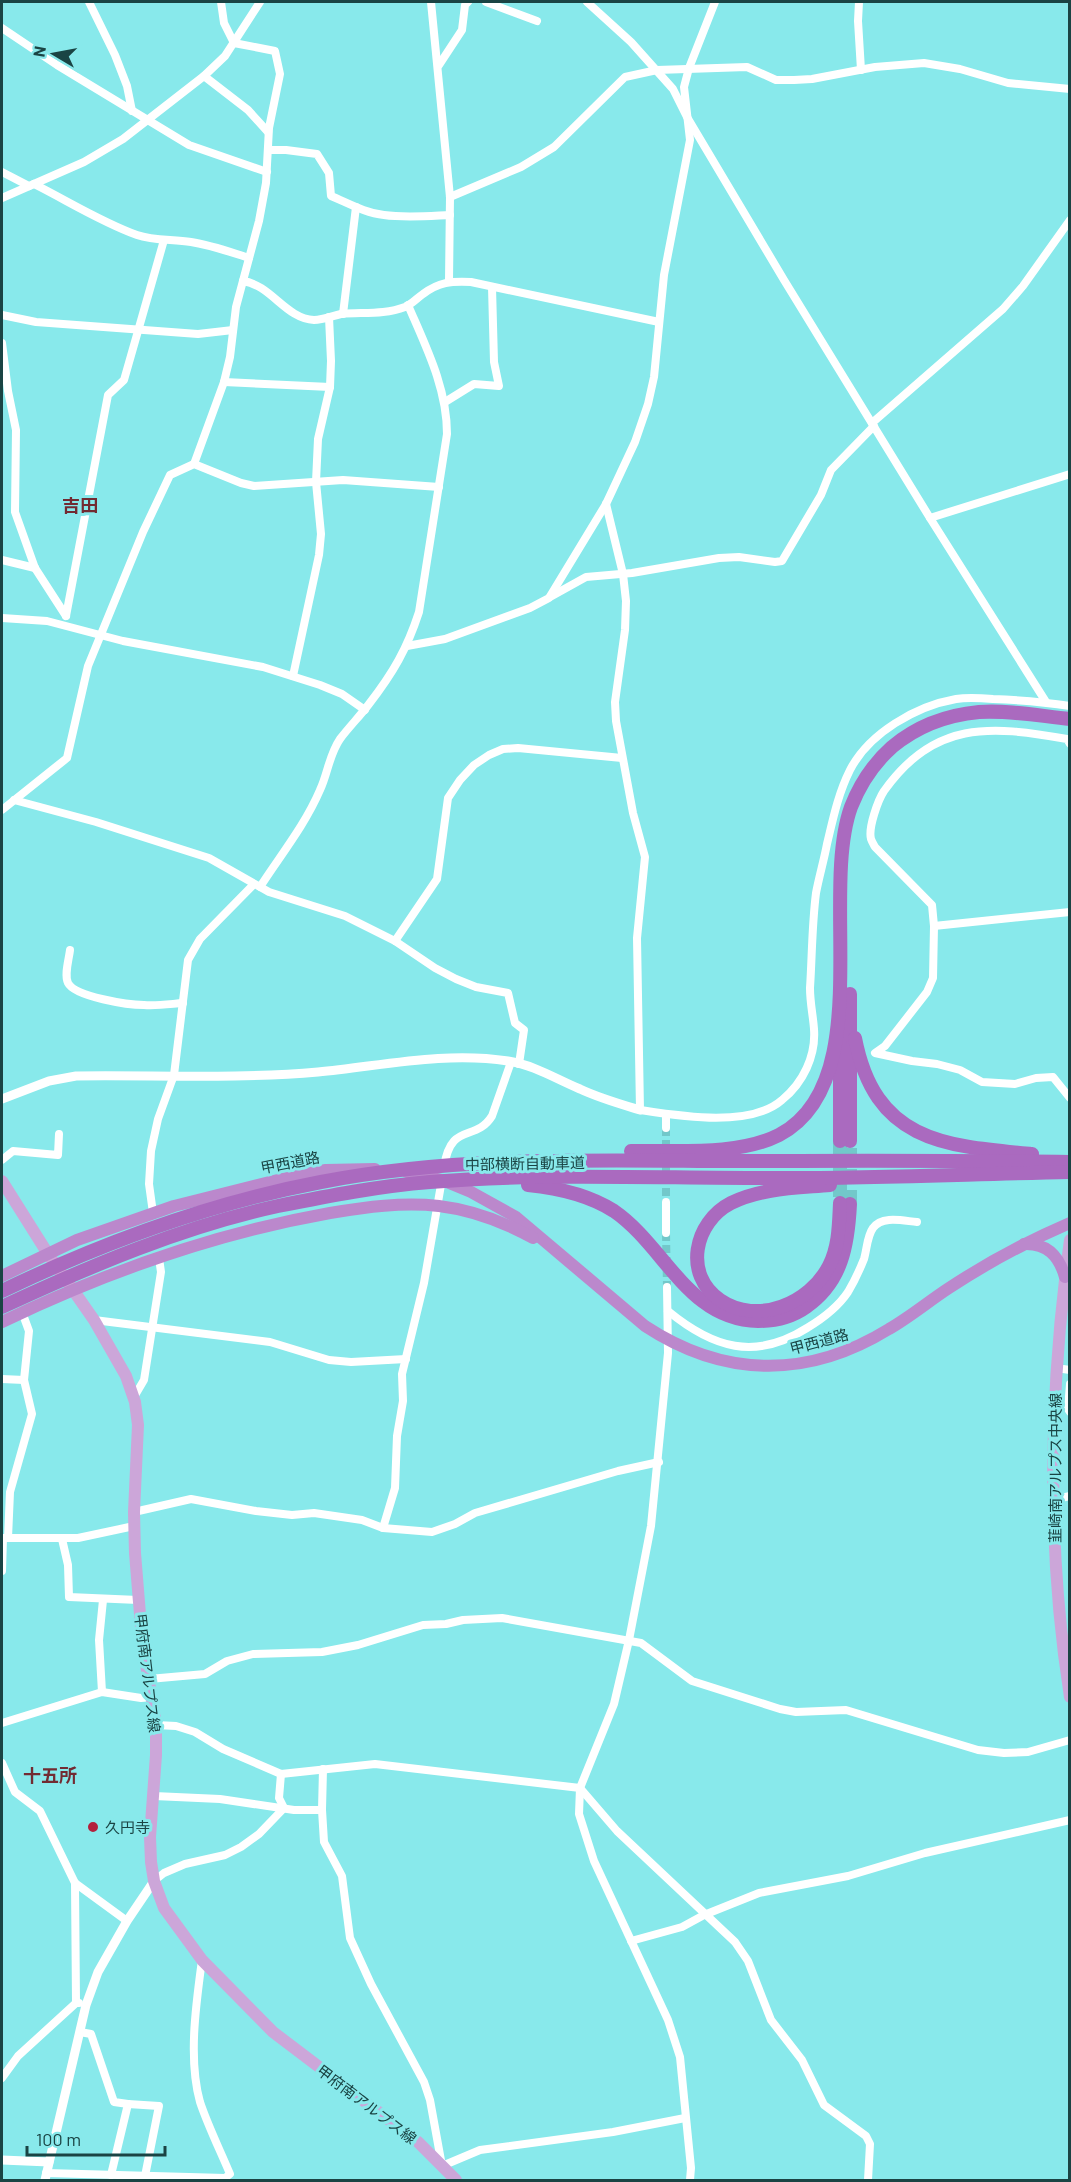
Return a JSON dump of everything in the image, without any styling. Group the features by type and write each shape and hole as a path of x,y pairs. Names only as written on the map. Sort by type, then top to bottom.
{"highway":[{"path":"845,1141 842,853 845,828 851,807 870,772 883,756 910,733 941,720 979,712 1006,712 1070,719"},
{"path":"2,1291 88,1251 180,1218 219,1206 323,1181 426,1167 496,1162 538,1155 721,1149 745,1146 778,1135 805,1114 822,1086 829,1068 845,1009 850,854 859,809 877,776 891,760 924,735 960,723 1005,720 1070,728"},
{"path":"845,1009 871,1087 879,1101 901,1123 915,1132 953,1144 1070,1173"},
{"path":"498,1181 562,1190 598,1202 629,1224 688,1290 702,1302 725,1315 752,1321 770,1321 802,1310 830,1285 840,1268 846,1249 845,1203 830,1265 808,1293 781,1308 766,1310 735,1307 721,1301 710,1292 698,1268 697,1255 702,1231 718,1212 729,1204 754,1195 832,1185 1047,1166 1070,1156"},
{"name":"中部横断自動車道","path":"496,1162 562,1160 1047,1166"},
{"name":"中部横断自動車道","path":"2,1307 89,1268 183,1232 299,1202 428,1182 782,1178 1047,1166 1070,1162"},
{"name":"甲西道路","path":"2,1276 77,1240 153,1213 265,1181 326,1170 383,1169 442,1180 471,1192 516,1217 645,1326 668,1341 720,1361 744,1365 775,1366 801,1364 858,1346 890,1329 950,1287 1024,1244 1070,1223"},
{"name":"甲西道路","path":"2,1322 74,1290 159,1258 253,1229 303,1218 376,1207 438,1206 497,1220 541,1243 573,1266"},
{"path":"1024,1244 1036,1245 1049,1250 1060,1262 1065,1277"}],"main road":[{"name":"甲府南アルプス線","path":"2,1181 48,1254 94,1320 126,1376 134,1396 138,1425 134,1512 138,1600 156,1725 154,1796 150,1837 154,1881 164,1908 202,1960 273,2032 418,2142 456,2181"},
{"name":"韮崎南アルプス中央線","path":"1070,1240 1056,1368 1052,1440 1055,1570 1070,1697"}],"street":[{"path":"89,2 115,55 127,86 132,111"},
{"path":"220,2 225,23 234,43"},
{"path":"2,198 106,150 204,76 225,56 260,2"},
{"path":"431,2 450,197 449,281"},
{"path":"438,65 462,30 465,5 468,2"},
{"path":"486,2 537,21"},
{"path":"587,2 631,42 673,89 687,117 873,425 1046,702"},
{"path":"549,598 606,504 635,442 648,404 654,377 663,275 690,140 684,87 689,68 715,2"},
{"path":"859,2 861,70"},
{"path":"2,28 189,146 267,172"},
{"path":"2,810 67,758 88,666 143,532 170,475 194,464 224,382 230,357 236,307 259,221 267,172 268,132 280,74 275,51 234,43"},
{"path":"450,197 521,167 554,147 625,77 657,70 747,67 776,80 794,80 924,63 960,69 1008,83 1070,89"},
{"path":"204,76 248,110 268,132"},
{"path":"268,150 317,154 329,173 331,196 356,207 383,215 450,215"},
{"path":"2,172 128,231 149,238 191,242 219,248 249,258"},
{"path":"343,314 356,207"},
{"path":"407,646 444,639 530,608 586,577 623,574 729,557 782,561 821,495 831,470 873,425 1003,309 1023,286 1070,220"},
{"path":"66,616 108,395 124,380 164,240"},
{"path":"243,281 263,287 287,308 304,318 313,320 343,314 393,311 408,306 434,285 449,281 492,287 659,322"},
{"path":"445,402 474,384 499,386 494,362 492,287"},
{"path":"153,1213 149,1184 151,1151 158,1119 174,1075 188,960 200,939 257,886 302,823 320,790 329,760 339,740 365,710 398,664 419,612 447,434 445,402 434,368 408,306"},
{"path":"2,315 36,322 198,334 233,330"},
{"path":"293,676 319,555 321,534 316,482 318,439 330,387 329,318"},
{"path":"2,343 16,430 15,512 35,568 73,628"},
{"path":"224,382 330,387"},
{"path":"194,464 254,486 344,480 439,487"},
{"path":"930,518 1070,474"},
{"path":"606,504 623,574 626,601 625,630 615,702 622,758 645,857 637,939 640,1110"},
{"path":"2,560 35,568"},
{"path":"2,618 47,621 123,641 237,661 293,676 342,694 365,710"},
{"path":"2,1099 49,1082 76,1076 317,1072 457,1057 515,1063 640,1110 712,1117 758,1114 780,1102 796,1087 814,1051 810,996 816,893 839,793 851,768 878,736 915,713 939,703 959,698 1046,702 1070,706"},
{"path":"1070,744 1066,739 1038,734 972,731 951,736 921,751 892,780 878,800 871,838 875,847 932,905 934,926 933,978 927,992 885,1046 873,1053 960,1070 982,1082 1015,1084 1035,1078 1053,1077 1070,1098"},
{"path":"395,941 437,879 448,798 474,765 503,749 518,748 622,758"},
{"path":"14,800 189,850 209,858 257,886 345,916 395,941 456,979 476,987 508,993 515,1023 524,1030 515,1063 492,1116 481,1129 461,1135 454,1140 446,1156 424,1283 402,1374 403,1401 397,1436 395,1488 383,1528"},
{"path":"934,926 1070,912"},
{"path":"70,950 67,980 70,987 86,994 127,1004 183,1003"},
{"path":"814,1051 825,1054"},
{"path":"666,1114 666,1128"},
{"path":"2,1160 13,1151 58,1155 59,1134"},
{"path":"666,1203 666,1233"},
{"path":"668,1311 693,1330 719,1342 754,1348 769,1346 793,1336 818,1321 847,1292 864,1259 873,1227 881,1221 916,1222"},
{"path":"134,1396 144,1380 161,1272 159,1258"},
{"path":"667,1287 668,1341 659,1462 651,1526 614,1704 580,1788 579,1814 594,1861 668,2020 680,2056 691,2168 690,2181"},
{"path":"2,1571 10,1492 32,1414 24,1380 29,1331 22,1312"},
{"path":"94,1320 270,1342 329,1360 351,1362 406,1359"},
{"path":"1056,1368 1070,1370"},
{"path":"2,1379 24,1380"},
{"path":"1070,1384 1068,1409 1070,1412"},
{"path":"134,1512 191,1499 256,1511 292,1515 314,1513 362,1520 383,1528 432,1532 455,1524 475,1513 618,1471 659,1462"},
{"path":"1052,1500 1070,1496"},
{"path":"4,1538 78,1538 134,1526"},
{"path":"62,1539 68,1565 69,1597 138,1600"},
{"path":"102,1692 99,1640 103,1600"},
{"path":"149,1679 205,1674 227,1661 253,1654 322,1652 358,1645 423,1625 502,1618 641,1643 692,1681 780,1709 796,1712 846,1710 978,1750 1004,1753 1028,1752 1070,1740"},
{"path":"2,1723 102,1692 141,1698 152,1697"},
{"path":"156,1725 177,1726 195,1732 223,1749 281,1774 375,1764 580,1788 617,1831 735,1942 748,1961 771,2020 802,2060 824,2105 867,2136 870,2144 868,2181"},
{"path":"2,1763 15,1792 40,1811 75,1883 76,2003 18,2056 2,2078"},
{"path":"323,1769 321,1810 324,1842 342,1875 350,1938 370,1984 424,2082 430,2100 442,2166 480,2150 613,2132 685,2118"},
{"path":"281,1774 279,1798 284,1808"},
{"path":"154,1796 220,1799 284,1808 321,1810"},
{"path":"202,1960 194,2037 196,2076 200,2101 230,2174 226,2179 145,2176 121,2178 111,2175 45,2177 86,2005 98,1972 128,1920 154,1881 164,1873 185,1864 225,1855 241,1847 259,1834 284,1808"},
{"path":"631,1941 682,1927 704,1915 759,1893 848,1876 925,1853 1070,1821"},
{"path":"75,1883 128,1920"},
{"path":"76,2003 86,2005"},
{"path":"80,2032 91,2034 114,2102 159,2106 145,2176"},
{"path":"111,2175 129,2104"},
{"path":"2,2160 49,2162"}],"tunnel":[{"path":"666,1128 666,1202"},
{"path":"840,1141 840,1203"},
{"path":"850,1141 850,1204"},
{"path":"666,1233 667,1287"}],"place":[{"name":"久円寺","path":"93,1827"}],"district":[{"name":"吉田","path":"80,505"},
{"name":"十五所","path":"50,1775"}]}
